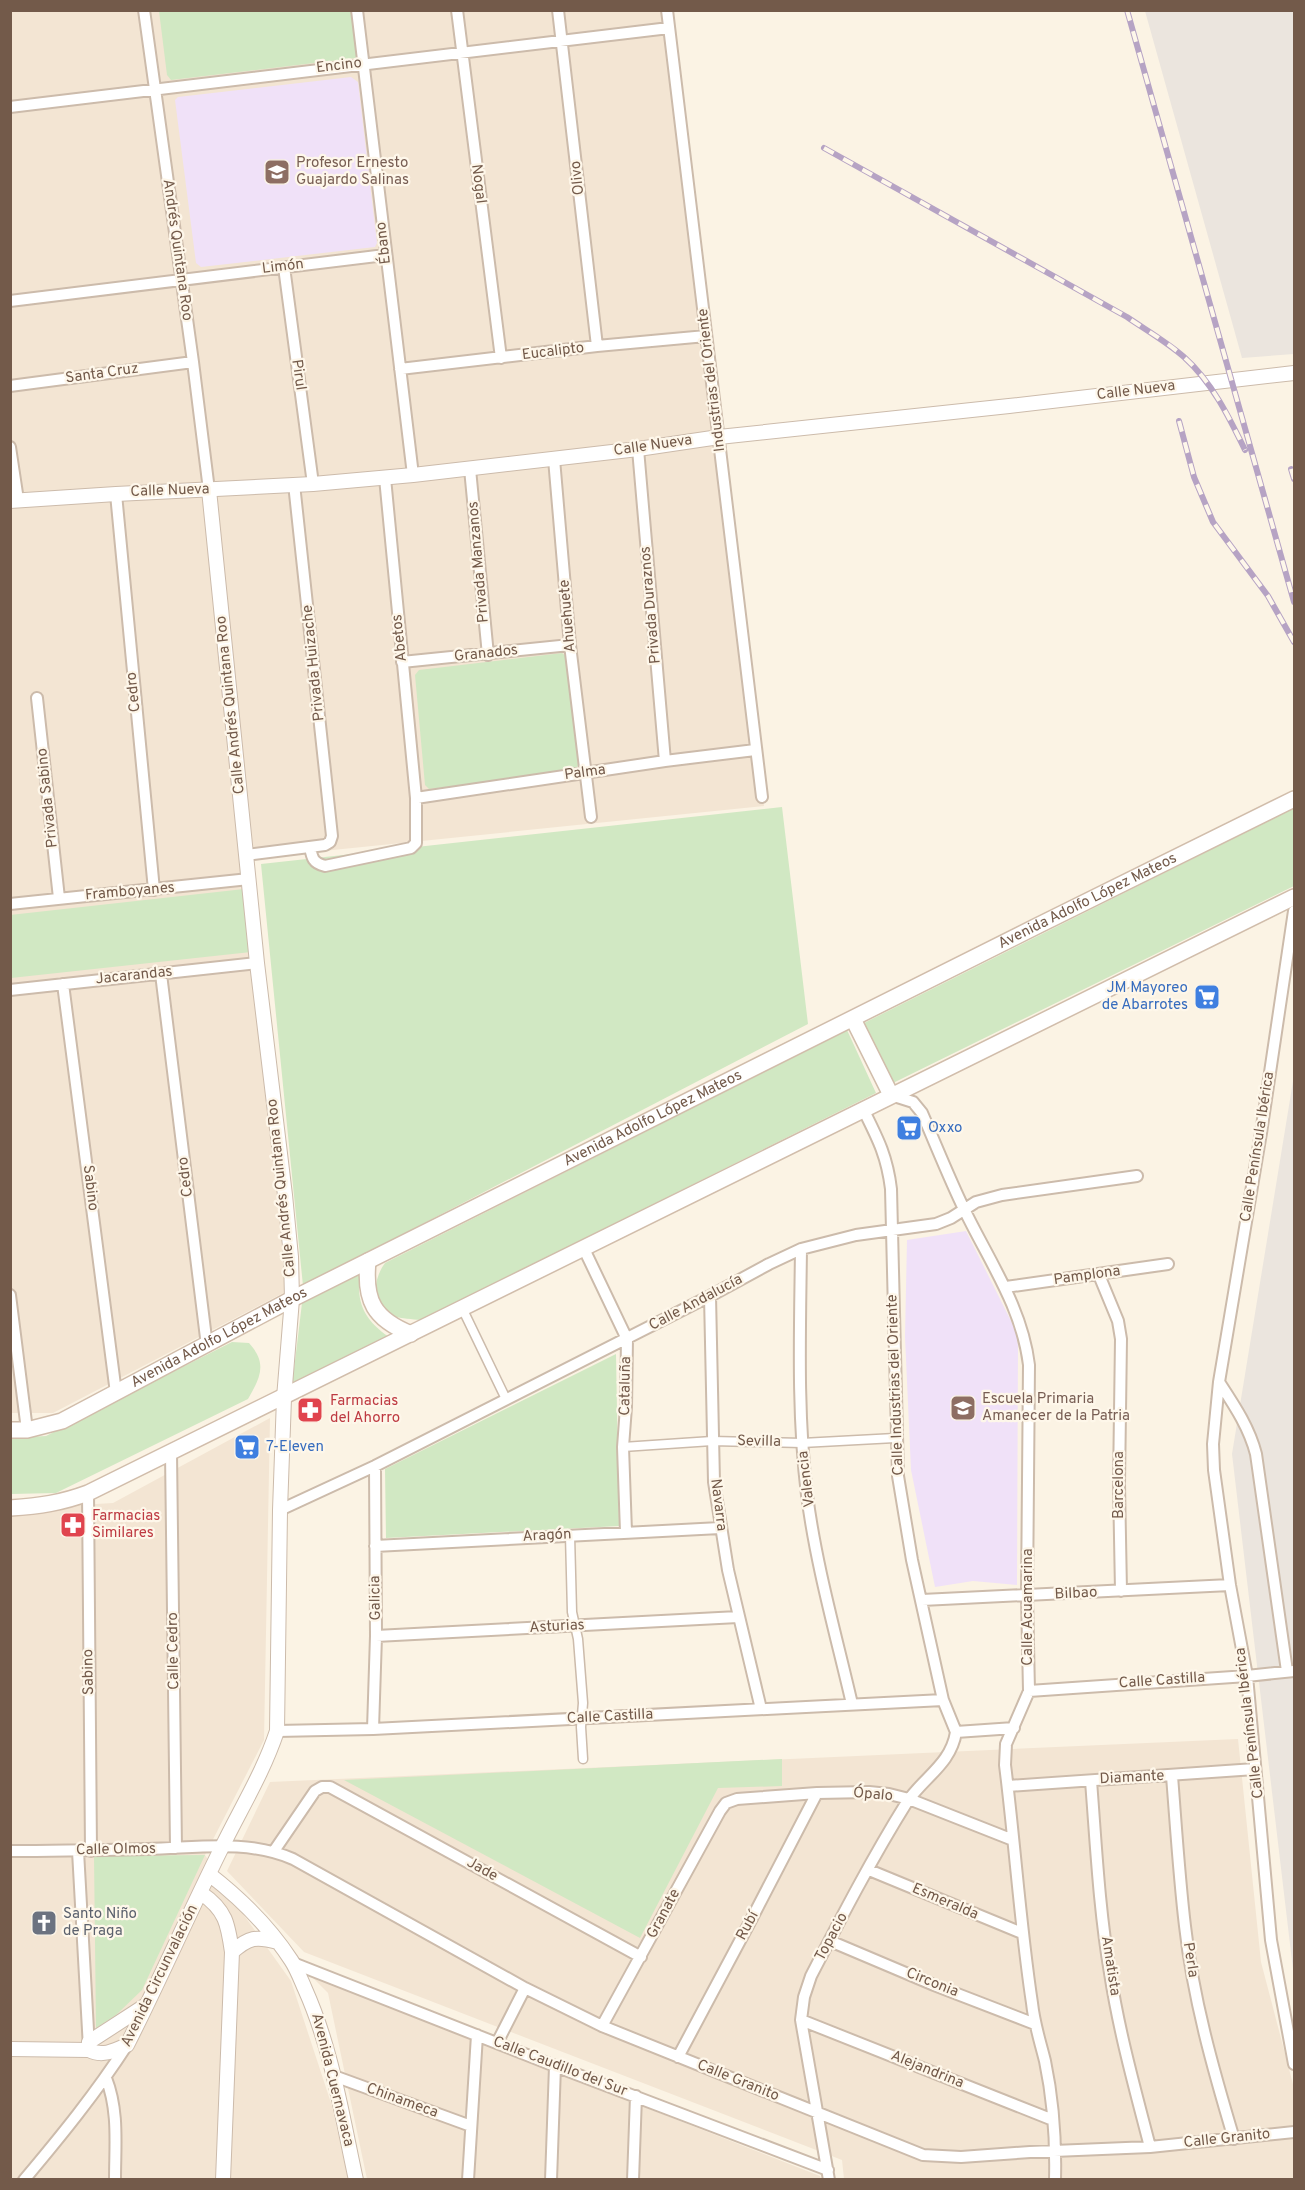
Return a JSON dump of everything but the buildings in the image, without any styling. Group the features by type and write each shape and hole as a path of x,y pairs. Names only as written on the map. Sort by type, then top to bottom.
{"main road":[{"name":"Avenida Adolfo López Mateos","path":"10,1430 27,1430 62,1421 292,1299 1294,799"},
{"path":"10,1508 52,1505 88,1493 463,1310 891,1095 1294,897"},
{"path":"853,1019 891,1095"},
{"path":"368,1261 366,1281 369,1297 375,1310 393,1326 411,1334"}],"street":[{"name":"Andrés Quintana Roo","path":"144,10 209,490"},
{"name":"Ébano","path":"357,10 413,475"},
{"name":"Nogal","path":"457,10 501,358"},
{"name":"Olivo","path":"558,10 597,346"},
{"name":"Industrias del Oriente","path":"667,10 762,796"},
{"name":"Encino","path":"10,107 669,28"},
{"name":"Limón","path":"10,301 385,255"},
{"name":"Pirul","path":"284,267 313,484"},
{"name":"Eucalipto","path":"400,369 706,336"},
{"name":"Santa Cruz","path":"10,386 193,362"},
{"name":"Calle Nueva","path":"14,501 385,478 638,449 718,437 1294,373"},
{"path":"10,447 14,501"},
{"name":"Privada Duraznos","path":"638,449 665,761"},
{"name":"Ahuehuete","path":"554,459 570,645 591,817"},
{"name":"Privada Manzanos","path":"470,469 488,655"},
{"name":"Abetos","path":"310,847 313,860 324,866 411,848 416,843 416,798 385,478"},
{"name":"Privada Huizache","path":"294,484 332,836 330,842 325,845 310,847"},
{"name":"Calle Andrés Quintana Roo","path":"201,1893 222,1846 269,1756 277,1731 280,1510 284,1398 292,1299 285,1195 257,963 209,490"},
{"name":"Cedro","path":"116,494 154,890"},
{"name":"Granados","path":"402,662 570,645"},
{"name":"Privada Sabino","path":"37,698 59,898"},
{"name":"Palma","path":"416,798 755,750"},
{"path":"246,855 310,847"},
{"name":"Framboyanes","path":"10,904 249,879"},
{"name":"Calle Península Ibérica","path":"1294,911 1261,1132 1219,1382 1213,1444 1214,1470 1230,1585 1247,1676 1271,1940 1294,2064"},
{"name":"Jacarandas","path":"10,990 257,963"},
{"name":"Cedro","path":"161,974 207,1346"},
{"name":"Sabino","path":"63,984 116,1393"},
{"name":"Calle Acuamarina","path":"891,1095 913,1102 922,1113 964,1209 1006,1287 1021,1324 1029,1365 1027,1596 1029,1691 1006,1744 1005,1765 1022,1933 1035,2024 1045,2061 1053,2120 1056,2152 1055,2180"},
{"name":"Calle Industrias del Oriente","path":"863,1109 880,1142 887,1163 892,1229 895,1438 898,1476 905,1522 943,1700 956,1732"},
{"name":"Calle Andalucía","path":"280,1510 375,1466 801,1249 831,1240 936,1224 976,1202 1002,1195 1137,1176"},
{"name":"Cataluña","path":"584,1249 627,1339 623,1447 626,1532"},
{"name":"Valencia","path":"801,1249 800,1401 807,1497 852,1704"},
{"name":"Pamplona","path":"1006,1287 1168,1264"},
{"name":"Barcelona","path":"1099,1275 1118,1321 1121,1339 1119,1484 1121,1591"},
{"path":"10,1295 27,1430"},
{"name":"Navarra","path":"710,1296 712,1442 720,1528 738,1617 761,1709"},
{"path":"463,1310 506,1399"},
{"path":"1219,1382 1240,1416 1256,1454 1291,1671"},
{"name":"Sevilla","path":"623,1447 712,1442 802,1443 895,1438"},
{"name":"Calle Cedro","path":"171,1453 176,1848"},
{"name":"Galicia","path":"373,1729 376,1636 375,1466"},
{"name":"Sabino","path":"88,1493 91,1851"},
{"name":"Aragón","path":"375,1546 720,1528"},
{"path":"570,1535 572,1612 576,1626 583,1718 581,1727 583,1759"},
{"name":"Bilbao","path":"922,1600 1230,1585"},
{"name":"Asturias","path":"376,1636 738,1617"},
{"name":"Calle Castilla","path":"1029,1691 1291,1671"},
{"name":"Calle Castilla","path":"277,1731 373,1729 943,1700"},
{"path":"956,1732 1014,1728"},
{"name":"Topacio","path":"829,2175 801,2020 804,1997 811,1976 909,1799 946,1760 954,1743 956,1732"},
{"name":"Diamante","path":"1008,1786 1255,1770"},
{"name":"Perla","path":"1172,1776 1185,1927 1194,1982 1211,2065 1234,2139"},
{"name":"Amatista","path":"1091,1780 1110,1973 1128,2062 1150,2147"},
{"name":"Jade","path":"274,1851 315,1791 322,1786 330,1787 640,1957"},
{"name":"Ópalo","path":"726,1803 737,1799 817,1793 889,1794 909,1799 1013,1840"},
{"name":"Rubí","path":"678,2057 817,1793"},
{"name":"Granate","path":"602,2026 726,1803"},
{"name":"Calle Olmos","path":"10,1851 91,1851 222,1846"},
{"name":"Calle Granito","path":"222,1846 254,1847 274,1851 525,1988 602,2026 923,2155 961,2157 1150,2147 1294,2132"},
{"path":"78,1851 89,2046 93,2052 107,2053 127,2045"},
{"name":"Esmeralda","path":"869,1870 1022,1933"},
{"name":"Avenida Cuernavaca","path":"209,1874 237,1898 278,1942 293,1963 313,2007 325,2042 356,2180"},
{"name":"Avenida Circunvalación","path":"24,2180 65,2133 106,2078 127,2045 201,1893 215,1902 223,1913 232,1952 223,2180"},
{"path":"232,1952 253,1938 261,1937 278,1942"},
{"name":"Circonia","path":"830,1941 1035,2024"},
{"name":"Calle Caudillo del Sur","path":"293,1963 636,2096 829,2175"},
{"path":"497,2043 525,1988"},
{"path":"10,2049 89,2046 148,2004"},
{"name":"Alejandrina","path":"801,2020 1053,2120"},
{"path":"468,2180 477,2036"},
{"path":"551,2180 555,2066"},
{"name":"Chinameca","path":"334,2076 471,2126"},
{"path":"106,2078 113,2096 115,2111 115,2180"},
{"path":"633,2180 636,2096"}],"shaded area":[{"path":"10,11 671,11 764,806 254,858 285,1292 53,1413 10,1413"},
{"path":"1145,11 1294,11 1294,354 1242,358"},
{"name":"Profesor Ernesto Guajardo Salinas","path":"351,77 358,82 377,243 375,247 201,267 196,263 175,100 178,97"},
{"path":"1294,1075 1294,1978 1232,1454"},
{"name":"Escuela Primaria Amanecer de la Patria","path":"966,1231 1016,1331 1018,1346 1017,1585 973,1581 935,1587 911,1470 905,1337 907,1240"},
{"path":"270,1418 264,1740 205,1855 233,1900 291,1981 332,2106 348,2179 11,2180 11,1509 113,1503"},
{"path":"1238,1739 1261,1962 1294,2088 1294,2180 844,2179 842,2160 304,1952 227,1871 270,1782"},
{"path":"311,1976 820,2176 821,2179 367,2179 328,1993"}],"green space":[{"path":"159,11 354,11 359,52 356,58 171,80 167,75"},
{"path":"562,653 568,658 578,766 572,772 429,789 425,785 415,675 419,670"},
{"path":"782,807 808,1024 303,1286 261,864"},
{"path":"1294,808 1294,886 891,1084 864,1023"},
{"path":"244,889 251,952 11,978 10,915"},
{"path":"847,1030 876,1093 421,1320 393,1316 380,1306 376,1284 385,1263"},
{"path":"360,1271 359,1292 363,1309 373,1323 389,1337 292,1386 302,1303"},
{"path":"232,1342 249,1343 259,1358 259,1378 248,1399 56,1493 11,1494 10,1438 46,1436"},
{"path":"616,1354 619,1526 386,1538 385,1469"},
{"path":"782,1759 782,1786 718,1788 640,1938 344,1780"},
{"path":"205,1855 142,1990 116,2015 96,2028 94,1856"}],"railway":[{"path":"1127,10 1294,602"},
{"path":"824,148 1127,317 1171,346 1203,377 1226,413 1245,450"},
{"path":"1179,421 1194,477 1213,522 1268,596 1294,642"},
{"path":"1291,469 1294,479"}],"place":[{"name":"Profesor Ernesto Guajardo Salinas","path":"277,172"},
{"name":"JM Mayoreo de Abarrotes","path":"1207,997"},
{"name":"Oxxo","path":"909,1128"},
{"name":"Escuela Primaria Amanecer de la Patria","path":"963,1408"},
{"name":"Farmacias del Ahorro","path":"310,1410"},
{"name":"7-Eleven","path":"247,1447"},
{"name":"Farmacias Similares","path":"73,1525"},
{"name":"Santo Niño de Praga","path":"44,1923"}]}
